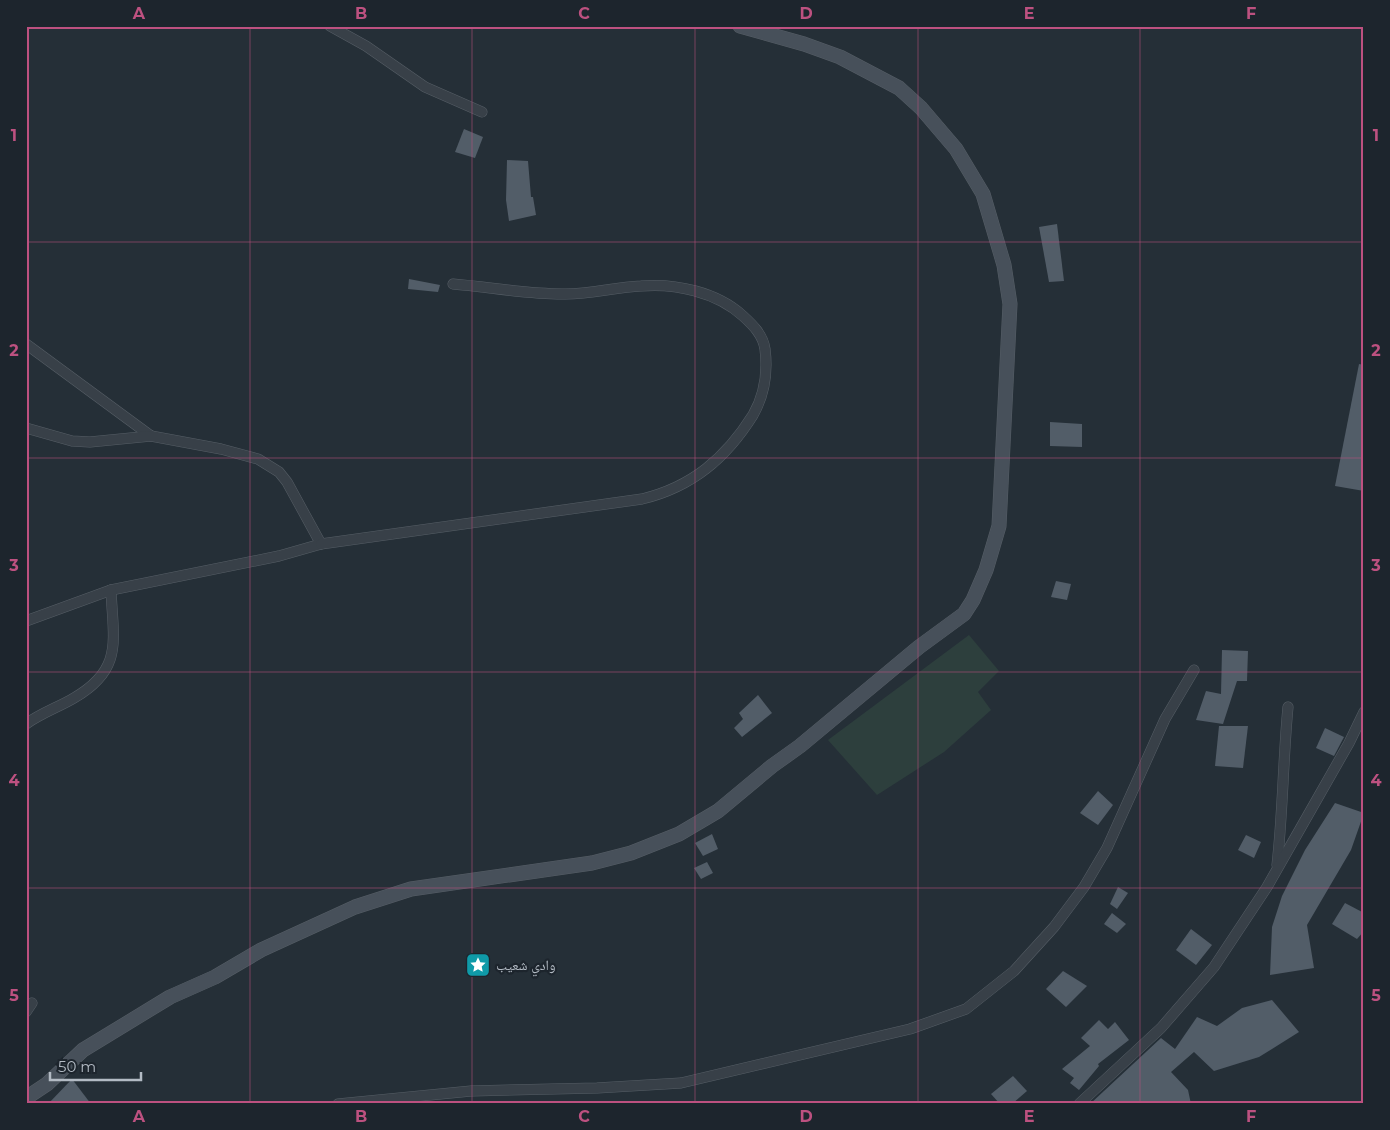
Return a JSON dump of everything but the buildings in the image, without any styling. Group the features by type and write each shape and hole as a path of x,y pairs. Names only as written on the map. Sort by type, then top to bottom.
{"main road":[{"path":"26,1098 47,1084 83,1050 170,997 215,977 261,950 355,907 411,889 592,864 631,853 679,834 718,811 772,766 800,746 918,647 964,614 974,600 986,570 998,526 1010,304 1004,265 983,194 956,148 921,108 899,88 840,58 772,34 740,26"}],"street":[{"path":"330,26 360,42 425,87 482,112"},
{"path":"26,621 110,590 279,556 321,544 642,499 667,492 692,480 716,461 750,420 762,396 767,364 764,343 757,329 732,306 714,296 670,287 643,286 586,294 560,294 453,284"},
{"path":"26,344 151,436"},
{"path":"26,428 72,441 90,442 151,436 244,454 269,465 279,472 290,487 321,544"},
{"path":"26,724 75,698 99,681 106,671 110,659 113,636 110,590"},
{"path":"338,1104 470,1091 681,1083 910,1029 966,1009 1014,971 1054,927 1084,887 1107,848 1165,719 1194,670"},
{"path":"1276,871 1282,825 1283,758 1288,707"},
{"path":"1079,1104 1161,1028 1214,967 1276,871 1349,743 1364,712"}],"shaded area":[{"path":"969,635 999,671 978,692 991,710 944,752 877,795 828,740"}],"place":[{"name":"وادي شعيب","path":"478,965"}]}
